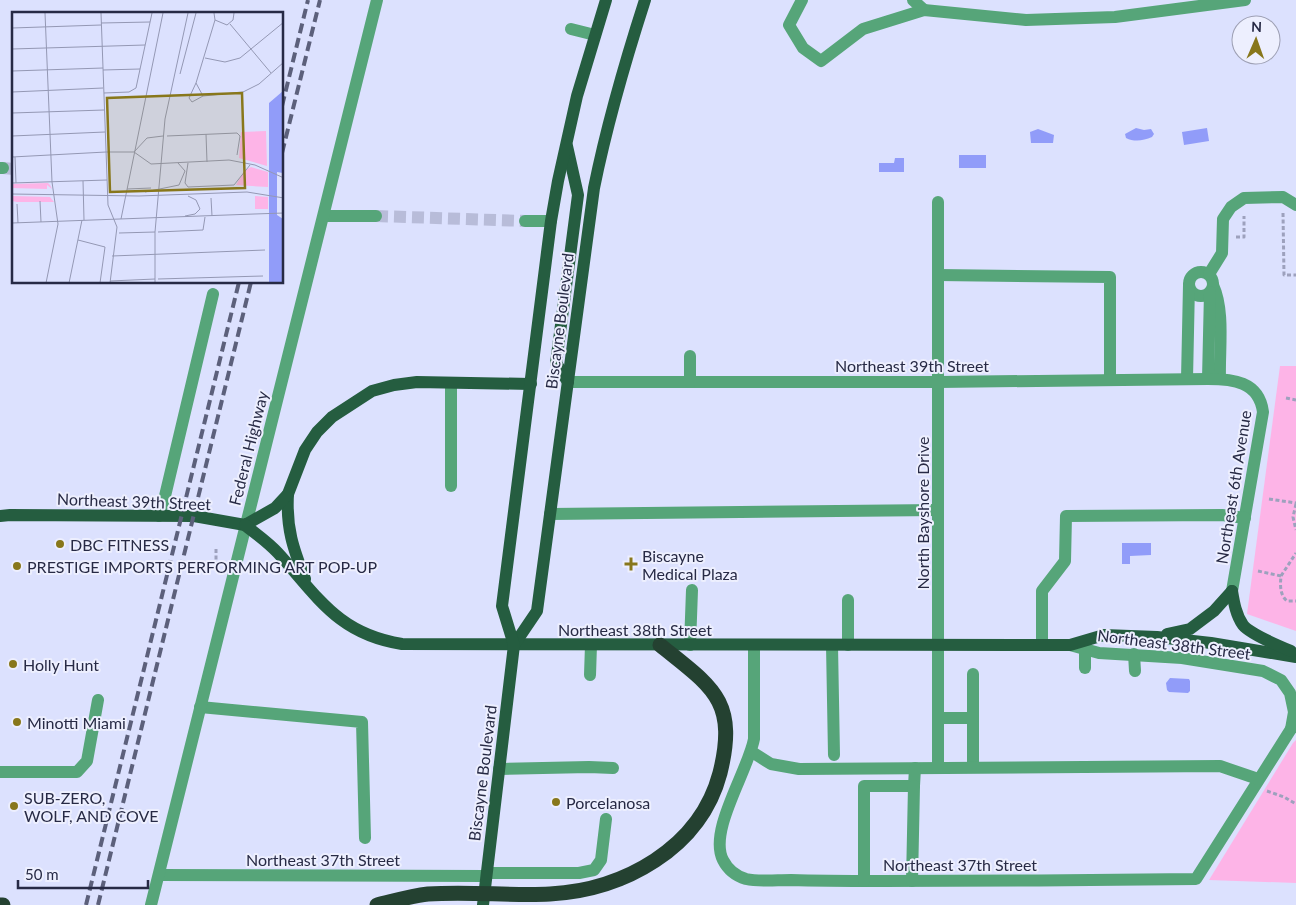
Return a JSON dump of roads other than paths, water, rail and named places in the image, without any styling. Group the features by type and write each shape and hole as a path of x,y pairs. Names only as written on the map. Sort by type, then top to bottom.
{"highway":[{"path":"377,905 428,894 570,892 608,882 646,866 665,855 680,842 705,810 719,776 724,757 726,727 717,698 709,685 660,645"}],"main road":[{"name":"Biscayne Boulevard","path":"483,905 514,645 502,606 551,221 566,141 577,96 606,0"},
{"name":"Biscayne Boulevard","path":"514,645 537,611 594,188 617,87 645,0"},
{"path":"566,141 578,196 556,363 568,382"},
{"path":"309,588 294,552 288,526 288,494 305,450 317,432 332,417 372,391 394,385 416,382 531,384"},
{"path":"245,525 275,508 288,494"},
{"name":"Northeast 39th Street","path":"0,516 194,516 245,525"},
{"name":"Northeast 38th Street","path":"245,525 276,551 334,615 360,632 402,644 1085,645 1104,635 1157,637 1296,655"},
{"path":"1157,637 1190,629 1214,611 1232,592"},
{"path":"1232,592 1235,606 1244,626 1296,655"}],"street":[{"name":"Federal Highway","path":"151,905 377,0"},
{"path":"802,0 789,25 803,48 821,61 863,29 924,10 1026,20 1115,17 1245,0"},
{"path":"913,0 924,10"},
{"path":"571,29 595,35"},
{"path":"1214,379 1211,284 1215,267 1222,254 1223,219 1231,207 1244,198 1283,197 1296,205"},
{"name":"North Bayshore Drive","path":"938,202 938,767"},
{"path":"324,216 376,216"},
{"path":"526,221 551,221"},
{"path":"1187,379 1189,285 1191,277 1201,272 1211,284"},
{"path":"938,275 1110,277 1110,380"},
{"path":"1189,285 1192,292 1199,296 1211,284"},
{"path":"159,516 213,294"},
{"path":"690,356 690,382"},
{"name":"Northeast 39th Street","path":"568,382 939,382 1214,379 1235,380 1253,391"},
{"path":"451,383 451,486"},
{"name":"Northeast 6th Avenue","path":"1232,592 1263,412 1259,399 1253,391"},
{"path":"550,514 938,510"},
{"path":"1042,645 1042,591 1065,560 1066,516 1222,515 1245,518"},
{"path":"690,645 692,590"},
{"path":"848,600 848,645"},
{"path":"590,674 591,645"},
{"path":"754,645 754,739 752,752 771,764 799,769 973,766 1220,766 1256,783 1294,727"},
{"path":"832,645 834,755"},
{"path":"1085,645 1085,668"},
{"name":"Northeast 38th Street","path":"1085,645 1099,653 1134,654 1210,662 1252,668 1272,675 1281,680 1290,693 1294,712 1294,727"},
{"path":"1134,654 1135,671"},
{"path":"973,674 973,766"},
{"path":"0,772 77,772 87,761 98,700"},
{"path":"200,707 362,722 365,838"},
{"path":"938,718 973,718"},
{"name":"Northeast 37th Street","path":"752,752 730,803 721,830 719,852 728,868 735,874 753,880 1196,879 1256,783"},
{"path":"499,769 613,768"},
{"path":"912,881 915,768"},
{"path":"864,881 864,786 914,786"},
{"name":"Northeast 37th Street","path":"159,875 487,875 579,873 594,870 601,860 606,820"}],"water":[{"path":"1136,128 1151,129 1154,134 1152,137 1142,140 1126,138 1125,134"},
{"path":"1207,128 1209,141 1184,145 1182,132"},
{"path":"1038,129 1054,135 1053,143 1031,143 1030,132"},
{"path":"959,155 986,155 986,168 959,168"},
{"path":"895,158 904,158 904,172 879,172 879,163 894,163"},
{"path":"1122,543 1151,543 1151,555 1130,556 1130,564 1122,564"},
{"path":"1170,678 1189,679 1190,691 1188,693 1169,692 1166,683"}],"tunnel":[{"path":"3,168 12,169"},
{"path":"376,216 525,221"}],"railway":[{"path":"284,98 308,0"},
{"path":"284,145 320,0"},
{"path":"86,905 239,284"},
{"path":"98,905 251,284"}],"place":[{"name":"DBC FITNESS","path":"60,544"},
{"name":"Biscayne Medical Plaza","path":"631,564"},
{"name":"PRESTIGE IMPORTS PERFORMING ART POP-UP","path":"17,566"},
{"name":"Holly Hunt","path":"13,664"},
{"name":"Minotti Miami","path":"17,722"},
{"name":"Porcelanosa","path":"556,802"},
{"name":"SUB-ZERO, WOLF, AND COVE","path":"14,806"}]}
